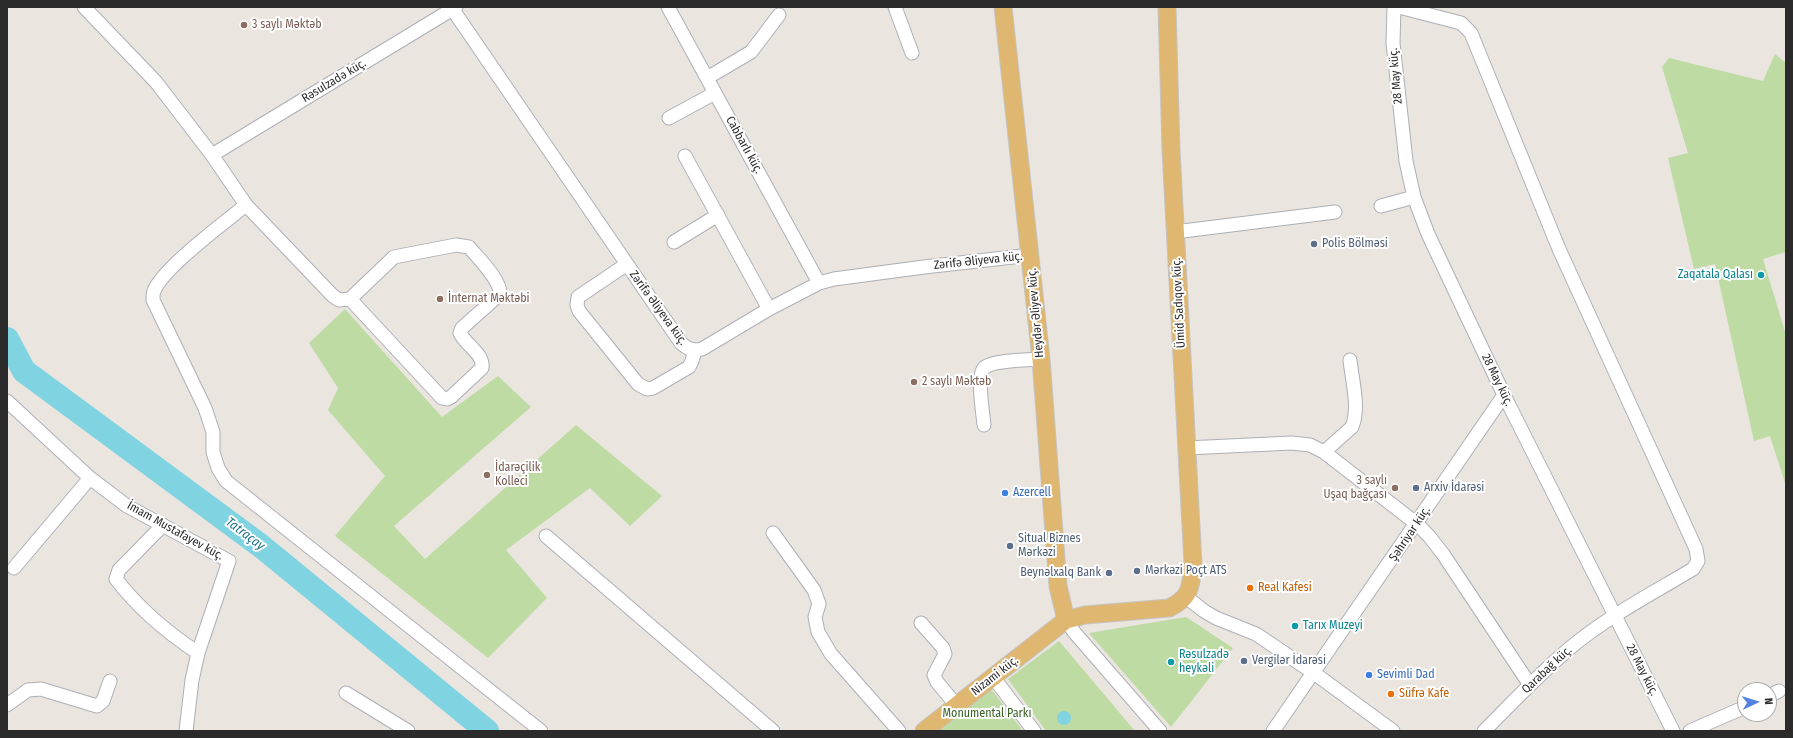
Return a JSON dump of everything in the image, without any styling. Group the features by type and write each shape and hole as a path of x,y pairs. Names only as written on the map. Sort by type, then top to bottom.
{"main road":[{"name":"Heydər Əliyev küç.","path":"1003,7 1031,255 1041,359 1058,586 1066,620"},
{"name":"Ümid Sadıqov küç.","path":"1167,7 1166,42 1193,564 1191,584 1186,597"},
{"path":"1066,620 1085,615 1170,608 1179,604 1186,597"},
{"name":"Nizami küç.","path":"924,731 1066,620"}],"street":[{"path":"84,7 156,82 212,155 246,205 333,296 339,300 350,299 394,257 456,245 469,247 497,281 500,288 500,294 462,328 460,333 482,362 482,368 451,398 447,399 442,398 350,299"},
{"name":"Cabbarlı küç.","path":"668,7 819,283"},
{"path":"895,7 912,53"},
{"name":"28 May küç.","path":"1394,7 1393,43 1397,91 1406,161 1414,197 1428,234 1504,395 1673,731"},
{"name":"Qarabağ küç.","path":"1399,7 1461,24 1471,32 1559,249 1696,549 1698,561 1693,569 1615,615 1569,648 1484,731"},
{"name":"Rəsulzadə küç.","path":"212,155 453,8"},
{"name":"Zərifə Əliyeva küç.","path":"453,8 681,343 688,349 702,349 769,309 819,283 834,279 902,270 1031,255"},
{"path":"707,78 751,52 779,14"},
{"path":"669,118 715,93"},
{"path":"685,156 769,309"},
{"path":"1381,206 1414,197"},
{"path":"246,205 188,254 166,275 154,291 153,300 205,408 213,432 213,452 218,468 226,481 541,731"},
{"path":"1175,232 1335,212"},
{"path":"674,242 718,215"},
{"path":"627,264 578,297 577,305 579,311 638,384 647,389 653,388 689,367 695,350"},
{"path":"984,425 980,376 984,367 992,364 1041,359"},
{"path":"1324,452 1352,427 1354,422 1356,410 1350,360"},
{"name":"Şəhriyar küç.","path":"1273,731 1417,524 1504,395"},
{"name":"İmam Mustafayev küç.","path":"7,401 90,478 127,506 229,561 198,653 192,680 186,731"},
{"path":"1186,448 1292,443 1310,445 1324,452 1417,524 1429,536 1443,554 1530,685"},
{"path":"14,568 90,478"},
{"path":"164,525 119,570 116,579 125,591 173,636 198,653"},
{"path":"773,533 814,590 819,604 815,617 818,632 831,654 898,731"},
{"path":"546,536 768,729"},
{"path":"1186,597 1216,618 1256,634 1314,673 1393,731"},
{"path":"1066,620 1079,638 1160,731"},
{"path":"921,623 943,648 944,654 934,675 937,682 957,706"},
{"path":"993,677 1034,731"},
{"path":"7,705 28,690 41,689 97,706 103,701 110,682"},
{"path":"346,693 408,731"},
{"path":"1690,731 1737,710"}],"green space":[{"path":"1775,54 1786,63 1786,252 1763,259 1786,335 1786,486 1770,436 1754,441 1715,264 1694,269 1668,158 1688,153 1662,67 1669,58 1763,81"},
{"path":"345,309 442,417 498,376 531,407 394,526 425,559 576,425 662,496 630,526 590,488 506,550 547,598 488,658 335,536 385,476 328,410 338,388 309,343"},
{"path":"1186,617 1233,648 1171,727 1089,633"},
{"path":"1059,641 1135,731 1046,731 1008,679"},
{"name":"Monumental Parkı","path":"991,689 1023,731 937,731 987,692"}],"water":[{"path":"1064,711 1069,713 1071,718 1069,723 1064,725 1059,723 1057,718 1059,713"}],"waterway":[{"name":"Tatraçay","path":"7,339 24,371 261,546 487,731"}],"place":[{"name":"3 saylı Məktəb","path":"244,25"},
{"name":"Polis Bölməsi","path":"1314,244"},
{"name":"Zaqatala Qalası","path":"1761,275"},
{"name":"İnternat Məktəbi","path":"440,299"},
{"name":"2 saylı Məktəb","path":"914,382"},
{"name":"İdarəçilik Kolleci","path":"487,475"},
{"name":"3 saylı Uşaq bağçası","path":"1395,488"},
{"name":"Arxiv İdarəsi","path":"1416,488"},
{"name":"Azercell","path":"1005,493"},
{"name":"Situal Biznes Mərkəzi","path":"1010,546"},
{"name":"Mərkəzi Poçt ATS","path":"1137,571"},
{"name":"Beynəlxalq Bank","path":"1109,573"},
{"name":"Real Kafesi","path":"1250,588"},
{"name":"Tarıx Muzeyi","path":"1295,626"},
{"name":"Vergilər İdarəsi","path":"1244,661"},
{"name":"Rəsulzadə heykəli","path":"1171,662"},
{"name":"Sevimli Dad","path":"1369,675"},
{"name":"Süfrə Kafe","path":"1391,694"}]}
